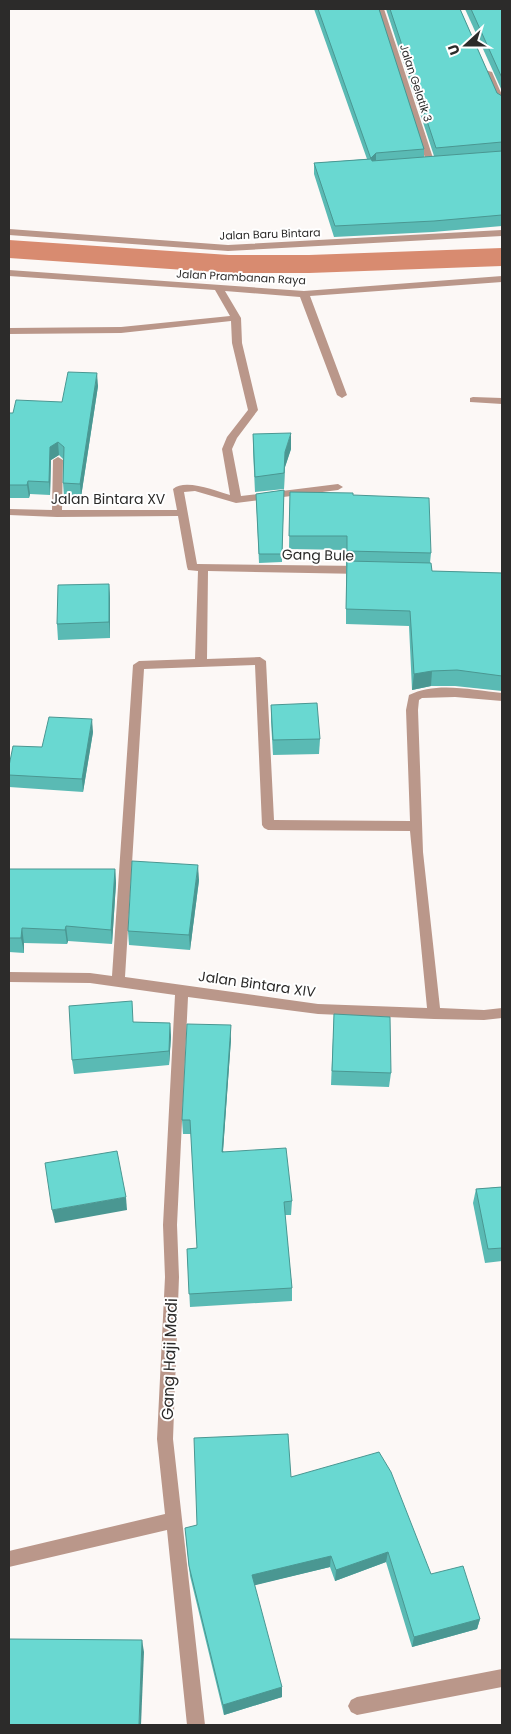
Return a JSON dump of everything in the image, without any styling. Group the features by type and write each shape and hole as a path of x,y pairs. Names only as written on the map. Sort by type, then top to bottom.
{"street":[{"name":"Jalan Gelatik 3","path":"380,9 431,164"},
{"path":"482,60 502,103"},
{"name":"Jalan Baru Bintara","path":"9,232 228,248 502,233"},
{"name":"Jalan Prambanan Raya","path":"9,273 304,294 502,279"},
{"path":"219,289 236,318 237,343 252,410 232,438 227,449 236,500"},
{"path":"304,294 342,395"},
{"path":"9,331 122,330 236,318"},
{"path":"473,400 502,400"},
{"path":"57,514 58,460"},
{"path":"183,513 178,489 195,488 236,500 338,487"},
{"name":"Jalan Bintara XV","path":"9,512 57,514 183,513 198,568 201,662"},
{"name":"Gang Bule","path":"198,568 378,571"},
{"path":"118,982 139,665 260,661 268,824 416,826"},
{"path":"434,1014 416,826 413,698 423,692 502,697"},
{"name":"Jalan Bintara XIV","path":"9,977 90,978 318,1009 434,1014 484,1015 502,1013"},
{"name":"Gang Haji Madi","path":"182,991 170,1225 172,1277 165,1440 196,1725"},
{"path":"9,1559 174,1520"},
{"path":"357,1706 502,1678"}],"building":[{"path":"318,9 379,9 424,149 376,153 371,158 372,161 502,151 502,215 434,221 335,226 314,163 371,159"},
{"path":"390,9 460,9 497,93 502,96 502,142 436,148"},
{"path":"471,9 502,9 502,78"},
{"path":"68,372 97,373 80,484 63,483 64,447 58,442 50,447 49,482 28,481 27,485 9,485 9,413 13,413 16,400 62,402"},
{"path":"291,433 285,452 284,473 255,477 253,434"},
{"path":"284,490 282,554 259,554 256,494"},
{"path":"290,492 353,493 353,495 429,498 431,553 347,551 347,536 289,536"},
{"path":"347,561 431,563 432,571 502,573 502,676 457,670 414,674 410,611 346,609"},
{"path":"109,584 109,622 57,624 58,585"},
{"path":"317,703 320,739 273,740 271,705"},
{"path":"49,717 92,719 82,779 9,775 13,746 42,747"},
{"path":"132,861 198,865 189,935 128,931"},
{"path":"9,869 115,869 111,930 66,926 65,930 22,928 21,938 9,938"},
{"path":"132,1001 133,1022 170,1023 169,1051 72,1060 69,1006"},
{"path":"334,1014 390,1017 391,1073 332,1071"},
{"path":"187,1024 231,1025 222,1152 286,1148 292,1201 284,1202 292,1288 189,1294 187,1249 197,1248 190,1120 182,1120"},
{"path":"117,1151 126,1197 52,1210 45,1163"},
{"path":"502,1187 502,1248 488,1249 476,1189"},
{"path":"288,1434 291,1477 379,1452 391,1472 431,1574 463,1566 480,1619 414,1637 388,1552 336,1570 331,1556 252,1575 282,1687 223,1705 189,1566 185,1528 197,1525 194,1438"},
{"path":"9,1639 142,1640 139,1725 9,1725"}],"waterway":[{"path":"9,249 229,264 309,264 502,257"}]}
